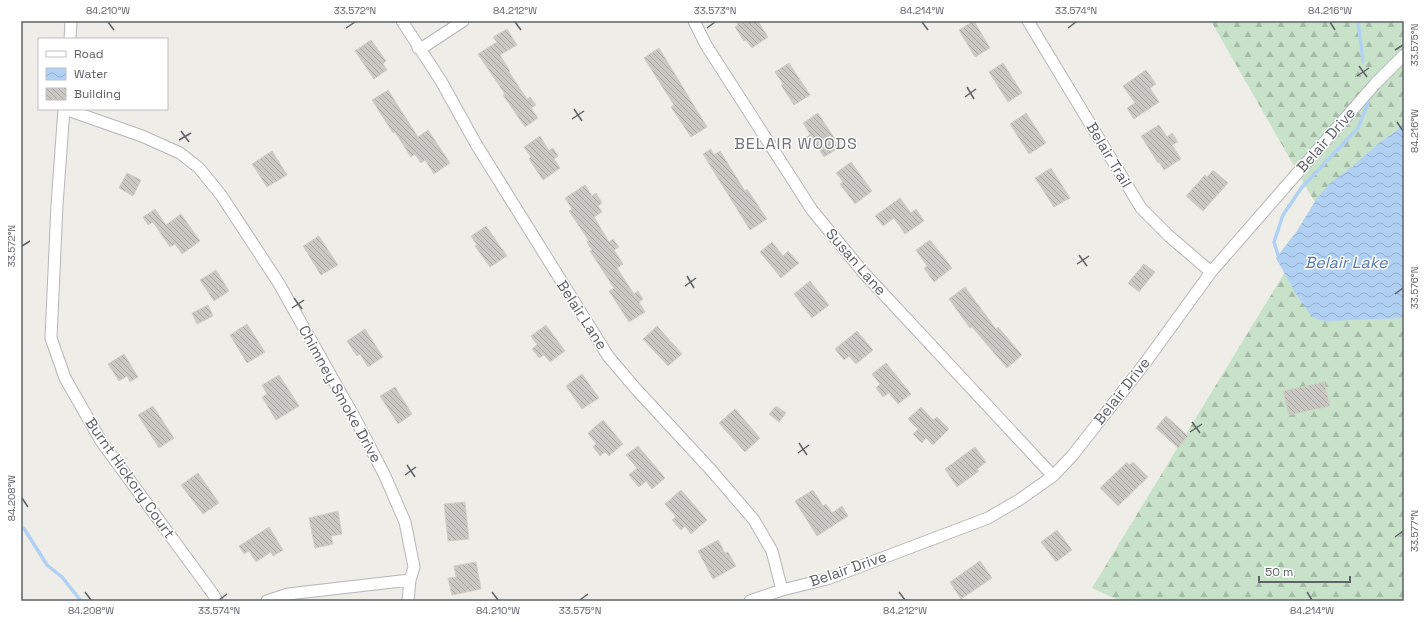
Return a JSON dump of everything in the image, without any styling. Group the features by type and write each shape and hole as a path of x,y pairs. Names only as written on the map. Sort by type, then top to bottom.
{"street":[{"path":"70,38 71,21"},
{"name":"Belair Lane","path":"402,21 441,82 476,144 608,356 754,520 772,551 782,590"},
{"path":"418,48 425,46 463,21"},
{"name":"Susan Lane","path":"694,21 706,45 812,210 863,272 1053,476"},
{"name":"Belair Trail","path":"1028,21 1141,208 1169,236 1211,272"},
{"name":"Belair Drive","path":"750,601 782,590 827,579 988,518 1019,500 1053,476 1072,456 1145,363 1211,272 1375,84 1404,55"},
{"name":"Burnt Hickory Court","path":"64,110 57,205 51,338 65,378 101,441 217,601"},
{"name":"Chimney Smoke Drive","path":"67,110 142,136 180,153 199,168 221,195 278,282 356,420 385,476 405,522 414,567 410,580 408,601"},
{"path":"267,601 288,594 410,580"}],"green space":[{"path":"1211,21 1404,21 1404,601 1120,601 1092,588 1321,213"}],"water":[{"name":"Belair Lake","path":"1404,123 1404,318 1327,321 1312,317 1296,294 1276,258 1297,231 1317,198 1330,183 1353,166"}],"building":[{"path":"736,21 758,21 768,37 752,48 746,40 744,41 735,27 738,25"},
{"path":"974,21 990,48 975,57 959,30"},
{"path":"507,29 517,45 500,55 510,71 509,72 527,99 530,97 536,105 531,108 538,118 525,127 478,54 497,42 493,37"},
{"path":"371,40 386,61 383,64 387,70 374,79 355,51"},
{"path":"659,48 707,127 691,137 671,107 674,105 644,58"},
{"path":"789,63 810,95 794,105 781,85 783,84 775,72"},
{"path":"1003,63 1022,93 1008,102 989,72"},
{"path":"1146,70 1156,84 1150,88 1159,102 1134,119 1127,108 1135,103 1123,86"},
{"path":"388,90 418,137 428,130 450,163 434,174 425,160 421,163 415,154 411,157 395,132 393,133 372,100"},
{"path":"818,113 840,147 824,157 818,148 816,150 807,137 810,134 803,123"},
{"path":"1026,113 1046,143 1029,154 1010,124"},
{"path":"1159,125 1167,137 1172,133 1178,142 1172,145 1181,159 1164,170 1141,136"},
{"path":"540,136 549,151 553,148 558,156 554,159 560,168 543,180 529,159 531,157 524,147"},
{"path":"711,149 714,155 720,151 745,191 747,189 767,219 750,230 703,154"},
{"path":"272,151 287,175 267,187 252,164"},
{"path":"851,162 872,191 855,204 840,184 843,182 836,173"},
{"path":"1051,168 1070,198 1054,207 1035,178"},
{"path":"1213,170 1228,183 1203,211 1186,196 1205,175 1207,177"},
{"path":"127,173 141,180 133,196 119,188"},
{"path":"585,185 592,196 596,193 602,203 598,206 602,212 594,217 609,242 613,239 619,247 614,250 623,264 617,268 634,294 638,291 643,299 639,302 645,312 629,322 609,291 614,288 590,251 592,250 587,242 589,241 569,211 572,209 565,198"},
{"path":"900,198 911,213 916,209 924,221 905,234 894,218 883,226 875,216"},
{"path":"155,209 166,225 181,214 200,241 182,254 175,244 170,247 153,222 148,225 143,217"},
{"path":"486,226 507,256 490,267 475,246 477,245 471,236"},
{"path":"319,236 338,265 321,275 303,246"},
{"path":"930,240 952,268 934,282 924,268 927,266 916,250"},
{"path":"772,242 783,256 788,251 799,263 781,278 760,252"},
{"path":"1144,264 1155,272 1139,292 1128,283"},
{"path":"216,270 229,291 214,301 200,280"},
{"path":"810,281 829,305 812,318 794,294"},
{"path":"965,287 996,329 998,327 1022,355 1007,368 972,327 970,328 949,299"},
{"path":"208,305 213,316 197,324 192,313"},
{"path":"247,324 265,352 247,363 230,335"},
{"path":"546,325 565,351 550,362 544,355 539,358 532,349 537,345 531,336"},
{"path":"657,326 682,354 668,366 643,339"},
{"path":"365,329 383,357 368,367 360,354 357,356 347,341"},
{"path":"857,331 873,350 856,364 849,356 844,360 835,349"},
{"path":"124,354 138,377 130,382 127,376 119,381 108,364"},
{"path":"886,363 911,394 898,404 889,393 883,397 876,388 880,384 872,374"},
{"path":"582,374 599,398 582,409 566,386"},
{"path":"279,375 299,406 276,420 262,397 267,394 262,385"},
{"path":"1324,382 1330,406 1289,415 1283,391"},
{"path":"395,387 412,414 398,424 380,396"},
{"path":"153,406 174,438 159,448 138,415"},
{"path":"776,406 786,413 779,422 769,414"},
{"path":"921,407 933,420 937,417 949,429 933,445 926,438 922,443 913,434 918,429 908,419"},
{"path":"735,409 760,438 745,452 719,423"},
{"path":"1166,416 1188,436 1178,448 1156,428"},
{"path":"603,420 623,444 609,456 605,452 600,456 593,447 596,444 588,433"},
{"path":"638,446 665,478 652,489 646,481 639,487 629,475 637,468 626,455"},
{"path":"975,447 986,462 977,469 979,471 957,487 945,469"},
{"path":"1127,462 1129,465 1133,462 1148,477 1118,506 1100,488"},
{"path":"198,473 219,503 203,514 181,485"},
{"path":"681,490 707,520 691,534 685,526 681,530 672,520 676,517 665,504"},
{"path":"813,490 823,506 826,504 832,513 842,506 848,516 817,536 795,501"},
{"path":"465,502 469,539 448,541 444,504"},
{"path":"338,511 342,534 331,536 333,544 315,548 309,518"},
{"path":"269,527 283,550 273,556 271,552 256,562 249,551 244,554 239,546"},
{"path":"1057,530 1072,550 1056,562 1041,542"},
{"path":"718,540 725,553 728,552 736,566 713,579 698,551"},
{"path":"980,561 992,578 961,599 950,582"},
{"path":"476,562 481,589 452,595 448,578 456,577 454,566"}],"waterway":[{"path":"1358,21 1363,61"},
{"path":"1278,255 1274,242 1283,215 1302,187 1358,128 1368,103"},
{"path":"21,527 25,530 47,565 62,577 81,601"}],"district":[{"name":"BELAIR WOODS","path":"796,143"}]}
